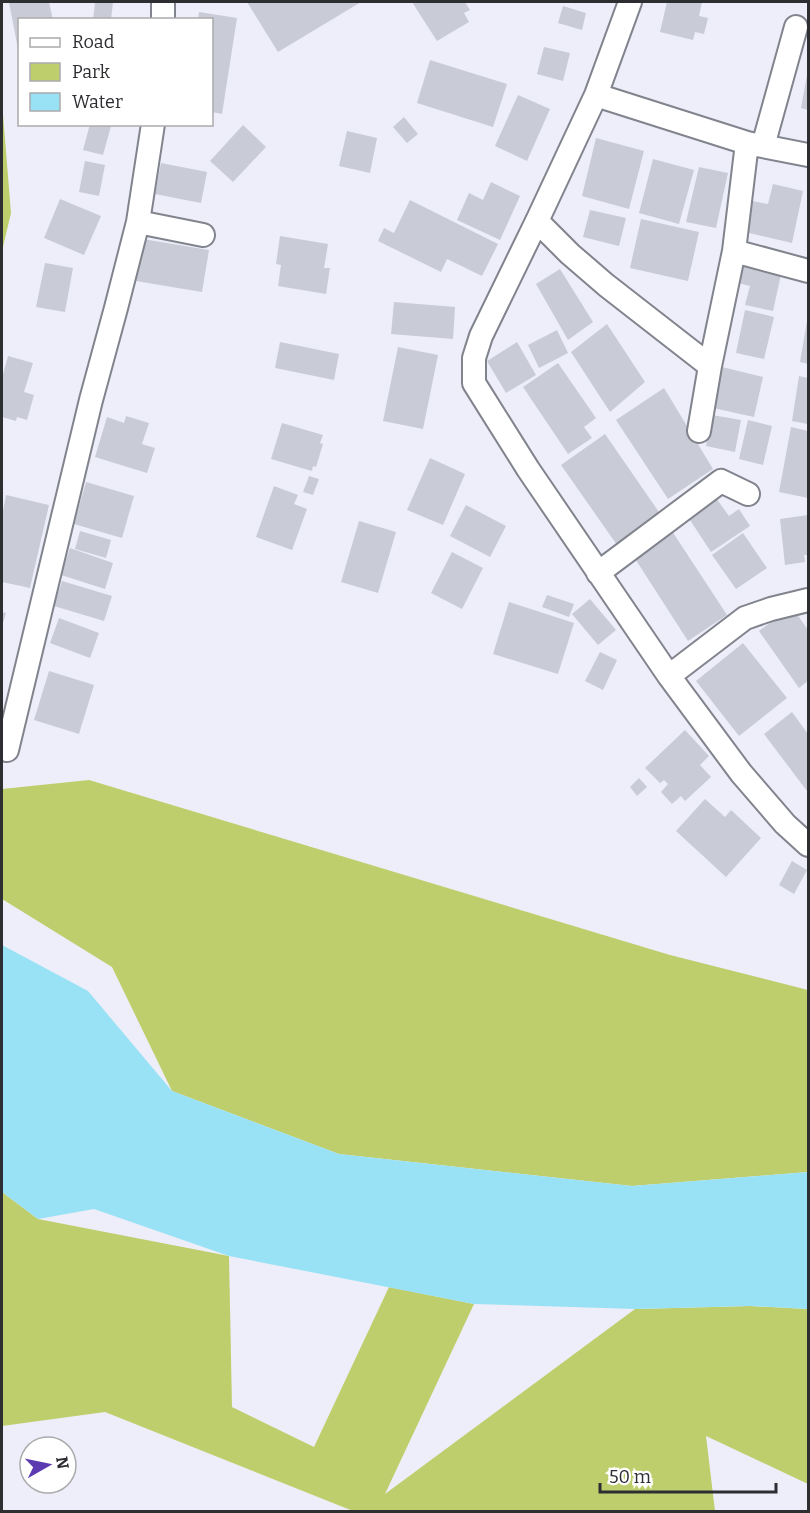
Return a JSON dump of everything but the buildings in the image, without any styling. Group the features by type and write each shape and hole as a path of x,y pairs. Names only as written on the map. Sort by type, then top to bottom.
{"street":[{"path":"163,18 164,2"},
{"path":"630,2 596,95 481,336 474,358 474,383 528,469 669,676 741,773 785,824 808,845"},
{"path":"699,431 755,145 796,27"},
{"path":"596,95 755,145 808,155"},
{"path":"7,750 91,400 138,222 153,126"},
{"path":"537,220 570,254 606,285 710,366"},
{"path":"138,222 203,236"},
{"path":"734,251 808,271"},
{"path":"598,573 721,481 748,494"},
{"path":"669,676 744,618 808,600"}],"green space":[{"path":"2,102 11,213 2,251"},
{"path":"89,780 670,955 808,990 808,1172 632,1186 339,1154 172,1091 112,967 2,899 2,789"},
{"path":"2,1192 38,1219 229,1256 232,1407 314,1447 389,1287 474,1304 385,1494 635,1309 750,1306 808,1309 808,1484 706,1436 715,1511 353,1511 105,1412 2,1426"}],"water":[{"path":"2,945 88,991 172,1091 339,1154 632,1186 808,1172 808,1309 750,1306 635,1309 474,1304 229,1256 94,1209 38,1219 2,1192"}]}
